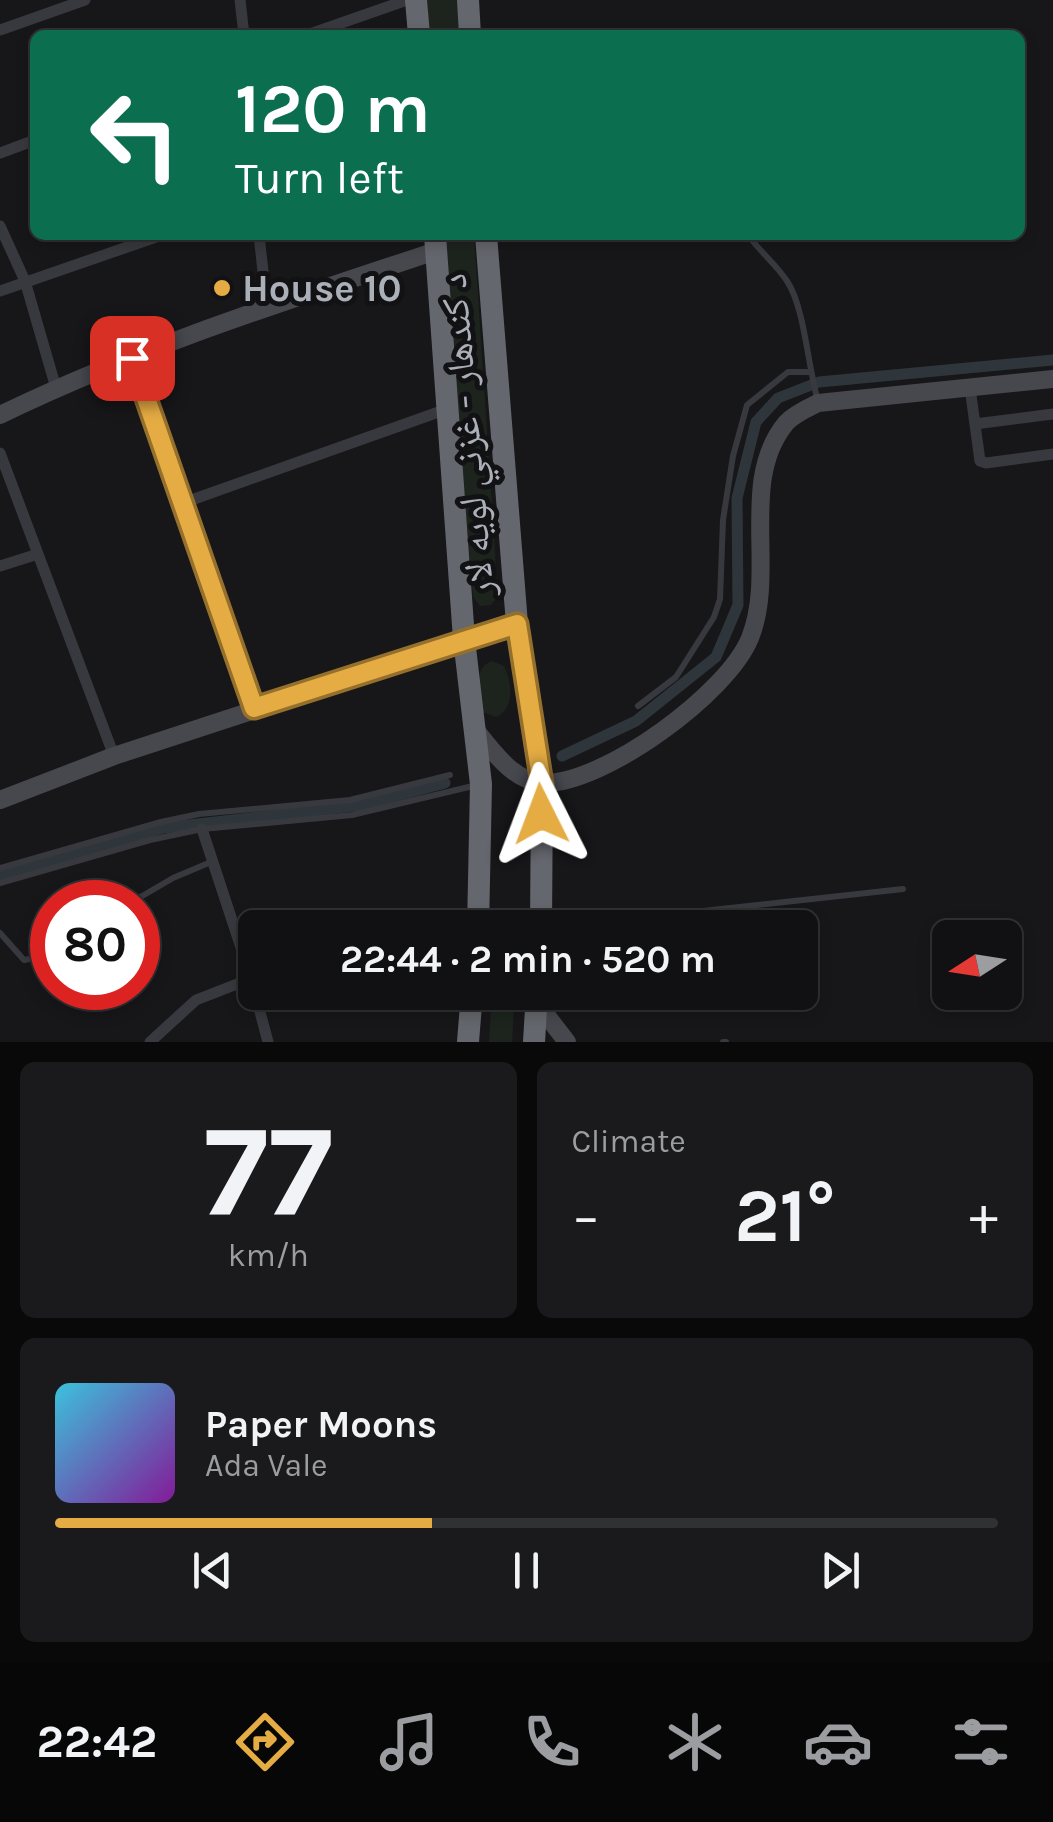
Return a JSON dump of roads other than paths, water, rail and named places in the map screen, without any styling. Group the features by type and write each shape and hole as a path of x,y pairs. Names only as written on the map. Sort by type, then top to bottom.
{"highway":[{"path":"416,0 419,30"},
{"path":"468,0 470,30"},
{"name":"د کندهار - غزني لويه لار","path":"486,240 517,624 542,784 541,910"},
{"name":"د کندهار - غزني لويه لار","path":"436,243 464,639 481,784 478,910"},
{"path":"468,1042 471,1010"},
{"path":"534,1042 536,1010"}],"main road":[{"path":"0,415 132,358 436,243"},
{"path":"474,728 518,774 542,784 573,778 621,756 666,729 718,685 750,639 759,608 763,576 760,507 772,444 789,419 816,397 1053,379"},
{"path":"0,800 254,708 517,624"},
{"path":"545,1010 567,1042"}],"street":[{"path":"0,30 85,0"},
{"path":"240,0 243,30"},
{"path":"321,30 407,0"},
{"path":"0,154 30,142"},
{"path":"0,226 25,282 56,388"},
{"path":"0,291 147,240"},
{"path":"260,240 266,308"},
{"path":"132,358 254,708"},
{"path":"970,388 983,464 1053,454"},
{"path":"183,503 449,408"},
{"path":"974,424 1053,414"},
{"path":"0,453 114,756"},
{"path":"0,566 38,554"},
{"path":"202,828 238,934"},
{"path":"150,1042 196,1000 238,984"},
{"path":"260,1010 268,1042"}],"lane":[{"path":"752,240 789,283 810,356 816,397"},
{"path":"638,706 676,677 714,617 720,599 723,520 747,405 788,372 811,375"},
{"path":"0,868 199,814 350,800 450,775"},
{"path":"0,883 202,828 352,815 481,784"},
{"path":"350,800 352,815"},
{"path":"199,814 202,828"},
{"path":"160,886 213,861"},
{"path":"712,910 902,889"},
{"path":"0,933 24,960 30,959"}],"waterway":[{"path":"562,756 636,721 716,657 738,605 737,498 756,422 778,398 819,382 1053,360"},
{"path":"0,876 163,828 362,805 445,783"}],"place":[{"name":"House 10","path":"222,288"}]}
